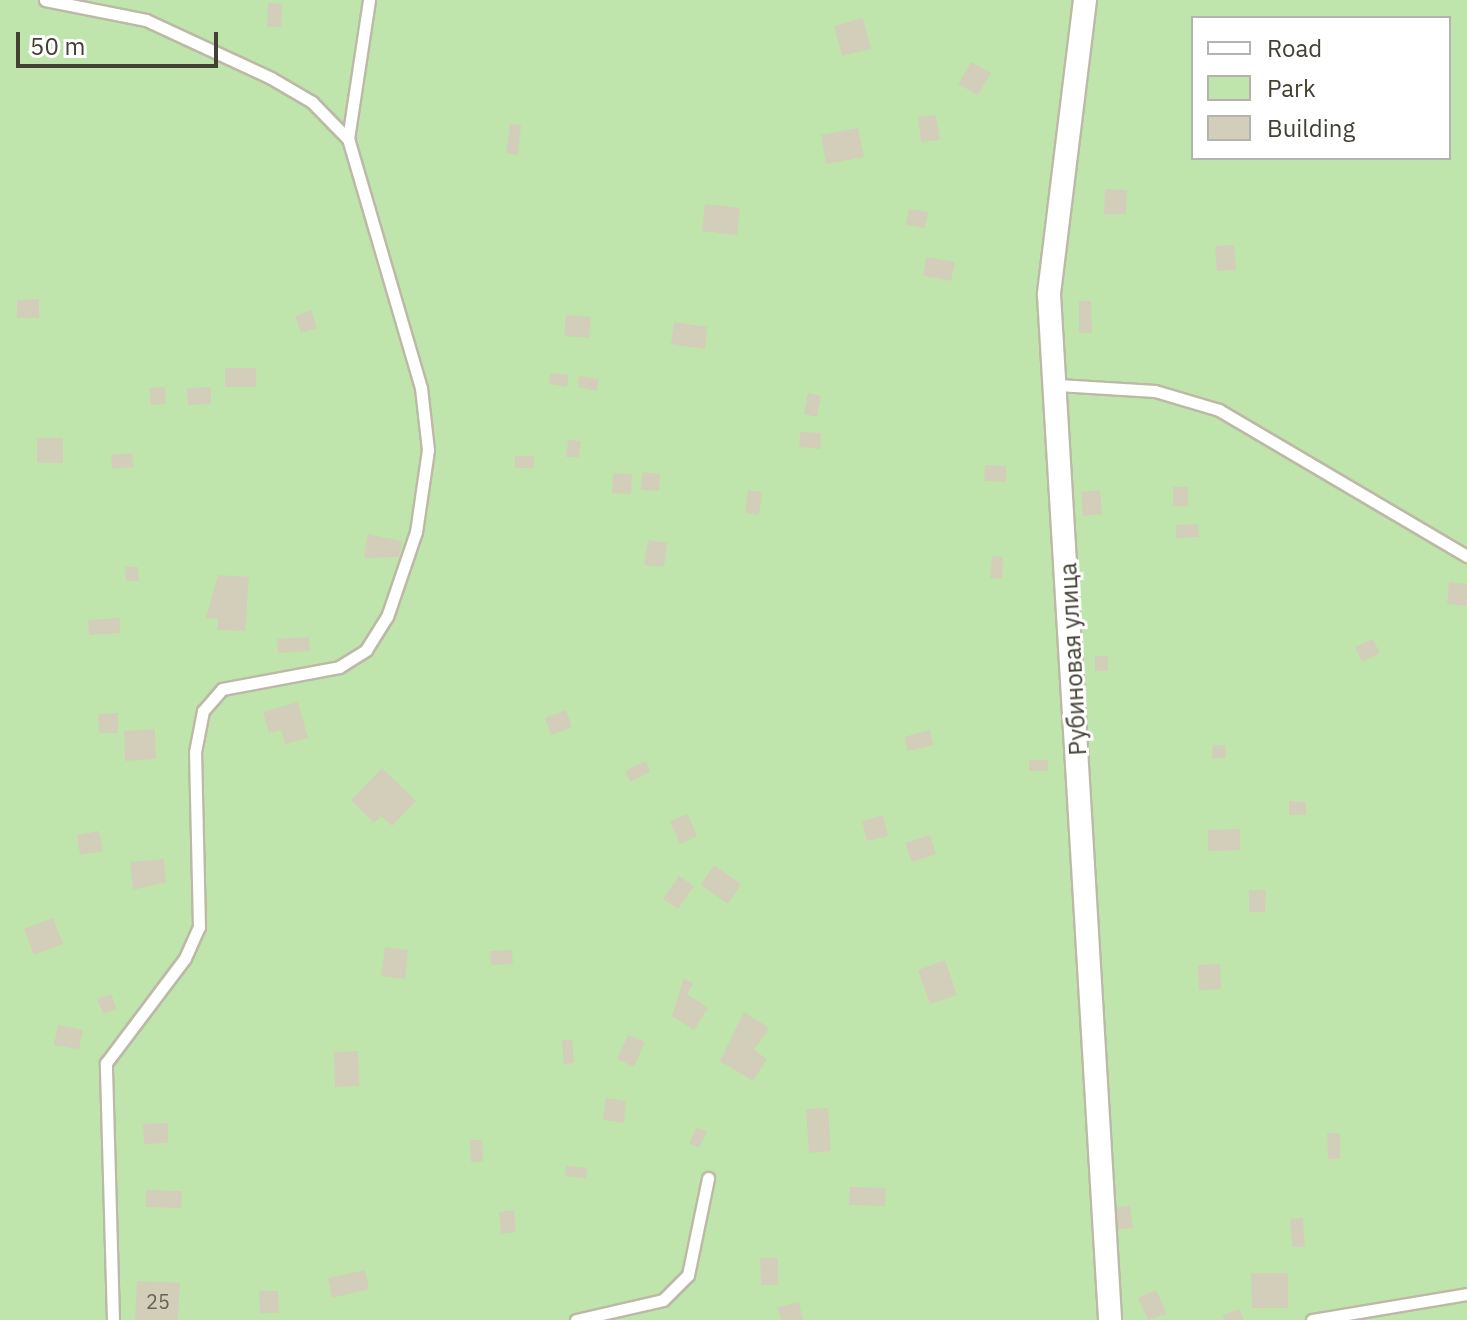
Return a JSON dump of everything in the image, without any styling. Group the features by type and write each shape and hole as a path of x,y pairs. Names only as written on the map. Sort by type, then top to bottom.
{"street":[{"name":"Рубиновая улица","path":"1085,0 1049,295 1058,385 1110,1320"}],"lane":[{"path":"45,0 93,5 160,27 271,78 312,102 348,139"},
{"path":"113,1320 106,1063 185,958 199,927 195,752 203,711 222,689 326,671 366,650 387,617 416,532 428,450 421,388 348,139 369,0"},
{"path":"1058,385 1155,391 1219,410 1467,556"},
{"path":"576,1320 663,1300 688,1275 708,1178"},
{"path":"1312,1320 1467,1294"}],"green space":[{"path":"0,0 1467,0 1467,1320 0,1320"}],"building":[{"path":"268,3 282,4 281,27 267,27"},
{"path":"863,18 871,49 842,56 834,26"},
{"path":"971,62 991,73 978,95 958,84"},
{"path":"936,115 940,140 921,142 918,117"},
{"path":"510,124 521,125 518,155 506,153"},
{"path":"858,128 864,157 826,164 821,135"},
{"path":"1105,189 1127,190 1126,214 1104,214"},
{"path":"705,204 740,208 737,235 702,231"},
{"path":"909,209 928,212 925,228 906,225"},
{"path":"1234,245 1236,270 1217,271 1215,246"},
{"path":"926,257 955,262 951,281 923,276"},
{"path":"39,299 39,318 17,318 17,300"},
{"path":"1079,301 1091,301 1092,333 1079,333"},
{"path":"311,310 317,328 301,333 295,316"},
{"path":"566,315 591,317 589,338 564,336"},
{"path":"674,322 707,327 705,349 671,344"},
{"path":"225,368 256,368 256,387 225,387"},
{"path":"550,373 569,375 567,387 549,384"},
{"path":"579,376 599,379 597,391 578,387"},
{"path":"165,387 166,404 151,405 149,388"},
{"path":"211,387 211,404 188,405 187,388"},
{"path":"808,393 821,396 817,417 804,414"},
{"path":"800,432 821,433 820,449 799,447"},
{"path":"37,438 63,438 63,463 37,463"},
{"path":"568,440 581,441 579,457 566,457"},
{"path":"132,453 134,467 112,469 111,455"},
{"path":"515,456 534,456 534,468 515,468"},
{"path":"985,465 1006,466 1006,482 984,481"},
{"path":"642,472 660,474 659,491 641,490"},
{"path":"613,473 632,474 631,494 612,493"},
{"path":"1173,487 1188,487 1188,506 1173,506"},
{"path":"748,490 762,492 759,515 745,513"},
{"path":"1100,490 1102,514 1083,516 1081,492"},
{"path":"1198,524 1199,537 1176,538 1176,525"},
{"path":"368,534 402,541 399,557 364,558"},
{"path":"648,540 667,543 664,567 644,565"},
{"path":"992,556 1003,557 1002,579 990,578"},
{"path":"125,567 138,567 139,581 126,581"},
{"path":"218,575 249,577 245,631 217,630 218,619 206,618"},
{"path":"1449,582 1467,584 1467,606 1447,604"},
{"path":"120,618 120,633 89,635 88,620"},
{"path":"309,637 310,651 278,653 277,639"},
{"path":"1373,639 1380,653 1362,662 1355,647"},
{"path":"1095,656 1108,656 1108,671 1095,671"},
{"path":"298,702 308,738 285,744 281,730 269,733 263,712"},
{"path":"566,710 572,727 551,735 545,718"},
{"path":"118,713 118,733 99,733 98,714"},
{"path":"155,729 156,759 125,761 124,731"},
{"path":"930,730 933,745 908,751 904,737"},
{"path":"1213,745 1225,745 1226,758 1212,759"},
{"path":"1029,760 1048,760 1048,771 1029,771"},
{"path":"646,761 650,772 630,782 625,771"},
{"path":"382,768 416,801 392,826 381,816 374,823 351,800"},
{"path":"1289,801 1306,802 1306,815 1289,815"},
{"path":"688,814 697,836 680,844 670,821"},
{"path":"883,815 888,836 867,841 862,821"},
{"path":"1240,829 1240,850 1208,851 1208,830"},
{"path":"99,831 103,851 80,855 77,835"},
{"path":"930,835 936,854 912,862 905,843"},
{"path":"164,859 166,882 133,890 130,862"},
{"path":"714,865 741,884 728,904 701,885"},
{"path":"679,876 694,886 678,909 663,899"},
{"path":"1249,890 1266,890 1265,912 1249,912"},
{"path":"53,918 63,944 34,955 24,929"},
{"path":"385,947 408,950 405,979 381,976"},
{"path":"512,950 513,964 491,965 490,951"},
{"path":"945,960 957,995 930,1004 918,970"},
{"path":"1220,964 1221,989 1199,990 1198,965"},
{"path":"684,978 693,984 687,994 708,1008 694,1030 672,1016"},
{"path":"111,994 117,1009 103,1014 97,999"},
{"path":"744,1012 769,1028 754,1050 767,1059 753,1081 720,1061"},
{"path":"58,1025 83,1030 79,1049 54,1045"},
{"path":"628,1035 645,1042 634,1067 617,1059"},
{"path":"562,1040 572,1040 574,1063 564,1064"},
{"path":"358,1051 359,1086 335,1087 334,1052"},
{"path":"606,1098 626,1101 624,1123 603,1120"},
{"path":"828,1108 831,1151 809,1153 806,1109"},
{"path":"168,1123 168,1143 144,1144 143,1124"},
{"path":"697,1127 707,1132 699,1148 689,1143"},
{"path":"1327,1133 1340,1133 1340,1159 1328,1159"},
{"path":"470,1140 482,1140 483,1161 471,1162"},
{"path":"566,1166 587,1168 586,1178 565,1176"},
{"path":"850,1187 886,1188 885,1206 849,1205"},
{"path":"146,1190 182,1191 181,1208 146,1207"},
{"path":"1130,1206 1133,1228 1113,1230 1111,1208"},
{"path":"514,1210 516,1232 501,1234 499,1212"},
{"path":"1303,1218 1305,1247 1292,1247 1290,1219"},
{"path":"760,1258 778,1258 778,1285 761,1285"},
{"path":"365,1270 369,1289 332,1298 328,1278"},
{"path":"1251,1273 1288,1273 1288,1308 1252,1308"},
{"path":"137,1281 180,1283 178,1320 135,1320"},
{"path":"1156,1290 1167,1314 1148,1320 1138,1298"},
{"path":"259,1291 278,1291 279,1313 260,1313"},
{"path":"799,1302 803,1320 781,1320 777,1307"},
{"path":"1239,1309 1244,1320 1224,1320 1222,1316"}]}
